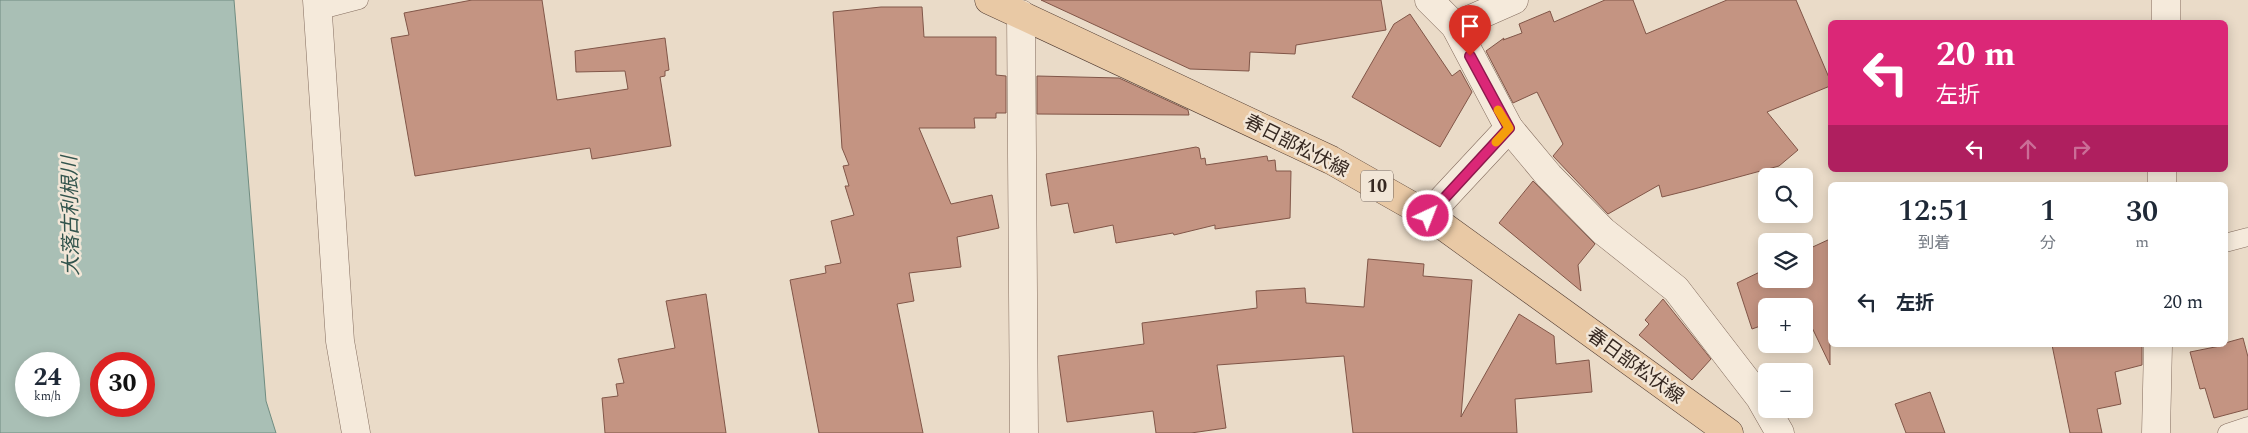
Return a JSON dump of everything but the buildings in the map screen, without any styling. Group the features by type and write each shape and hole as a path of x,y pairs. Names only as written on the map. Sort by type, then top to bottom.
{"main road":[{"name":"春日部松伏線","path":"989,0 1331,160 1428,216 1729,433"}],"street":[{"path":"1429,0 1454,26 1509,128 1549,176 1603,231 1676,289 1760,398 1780,433"},
{"path":"1454,26 1514,0"},
{"path":"2166,0 2166,20"},
{"path":"317,5 340,341 356,433"},
{"path":"1021,14 1024,433"},
{"path":"1428,216 1509,128"},
{"path":"2156,433 2158,347"}],"lane":[{"path":"317,5 359,0"},
{"path":"2228,241 2248,237"},
{"path":"2227,433 2248,426"}],"water":[{"name":"大落古利根川","path":"0,0 234,0 266,401 276,433 0,433"}],"slow traffic":[{"path":"1496,142 1509,128 1498,110"}],"route":[{"path":"1428,216 1509,128 1470,56"}]}
